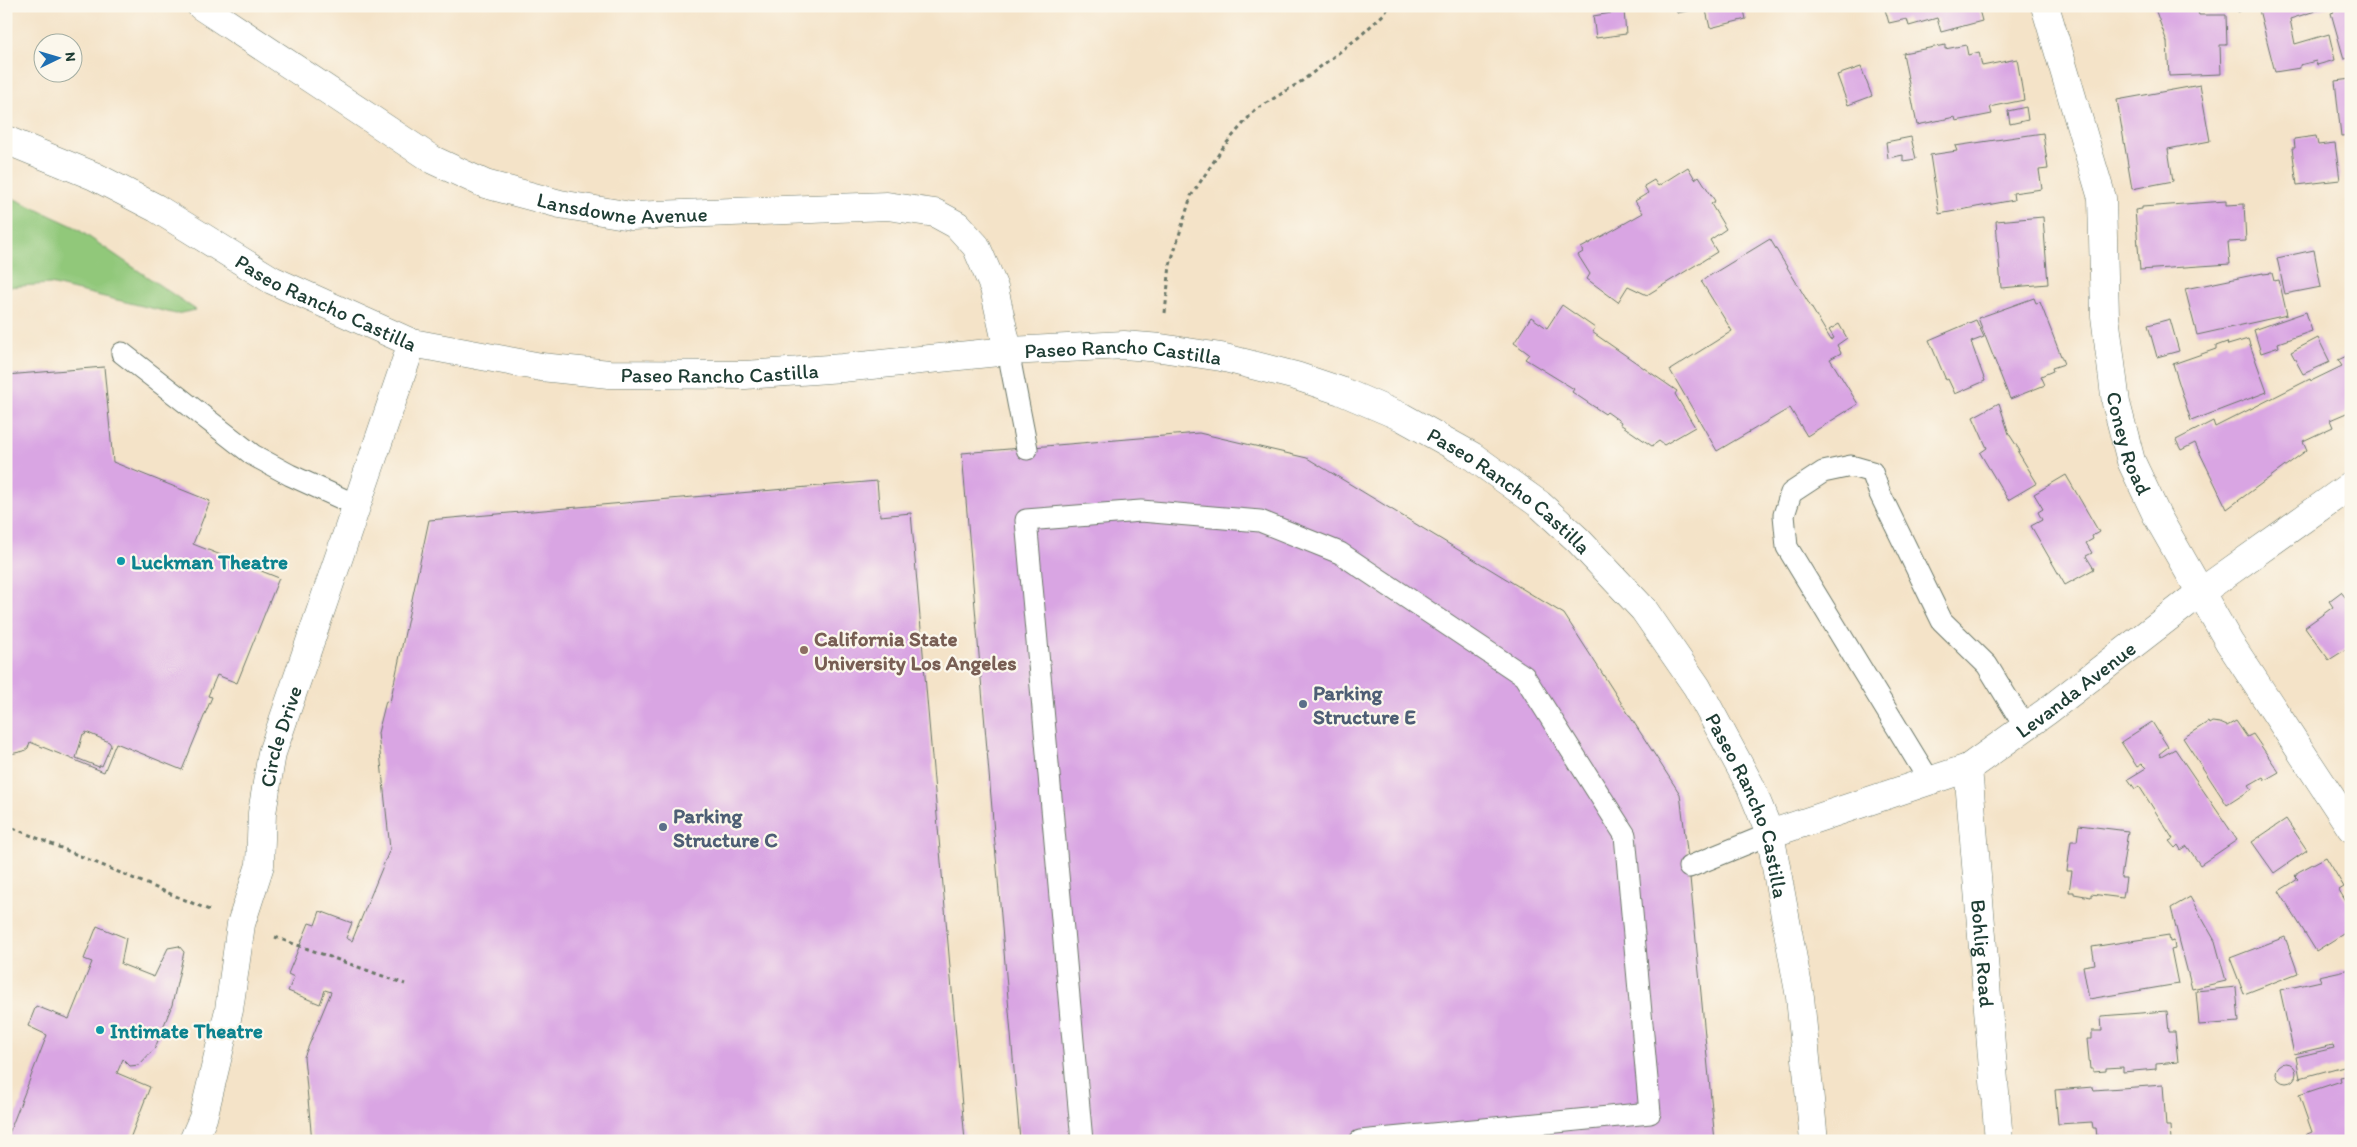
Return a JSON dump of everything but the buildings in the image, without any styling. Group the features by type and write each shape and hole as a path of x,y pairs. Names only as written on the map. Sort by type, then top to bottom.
{"street":[{"name":"Lansdowne Avenue","path":"201,6 433,160 485,184 560,204 631,216 888,206 935,213 957,225 976,246 994,288 1008,351"},
{"name":"Coney Road","path":"2045,6 2102,198 2105,316 2116,402 2131,461 2157,516 2229,642 2351,828"},
{"name":"Paseo Rancho Castilla","path":"6,140 94,176 156,208 272,280 412,343 541,367 609,374 744,375 842,368 1008,351 1124,345 1161,348 1222,357 1287,374 1358,398 1402,416 1472,456 1539,504 1578,540 1644,610 1697,687 1750,785 1770,834 1800,997 1814,1141"},
{"name":"Circle Drive","path":"193,1141 203,1118 229,1010 240,924 260,865 262,813 272,754 412,343"},
{"name":"Levanda Avenue","path":"1770,834 1968,768 2025,728 2201,592 2351,485"},
{"name":"Bohlig Road","path":"1968,768 1999,1141"}],"lane":[{"path":"1008,351 1027,449"},
{"path":"122,353 253,455 290,475 358,506"},
{"path":"1929,780 1787,548 1784,515 1791,493 1823,472 1851,466 1872,472 1880,494 1942,621 1987,665 2025,728"},
{"path":"1082,1141 1026,520 1141,511 1260,521 1340,553 1524,676 1626,835 1650,1113 1360,1141"},
{"path":"1689,867 1770,834"}],"path":[{"path":"1161,348 1170,264 1191,196 1224,146 1255,110 1302,81 1359,37 1386,12 1388,6"},
{"path":"6,825 240,924 405,984"}],"green space":[{"path":"6,195 73,226 196,310 176,314 50,284 6,287"}],"place":[{"name":"Luckman Theatre","path":"121,561"},
{"name":"California State University Los Angeles","path":"804,650"},
{"name":"Parking Structure E","path":"1303,704"},
{"name":"Parking Structure C","path":"663,827"},
{"name":"Intimate Theatre","path":"100,1030"}]}
